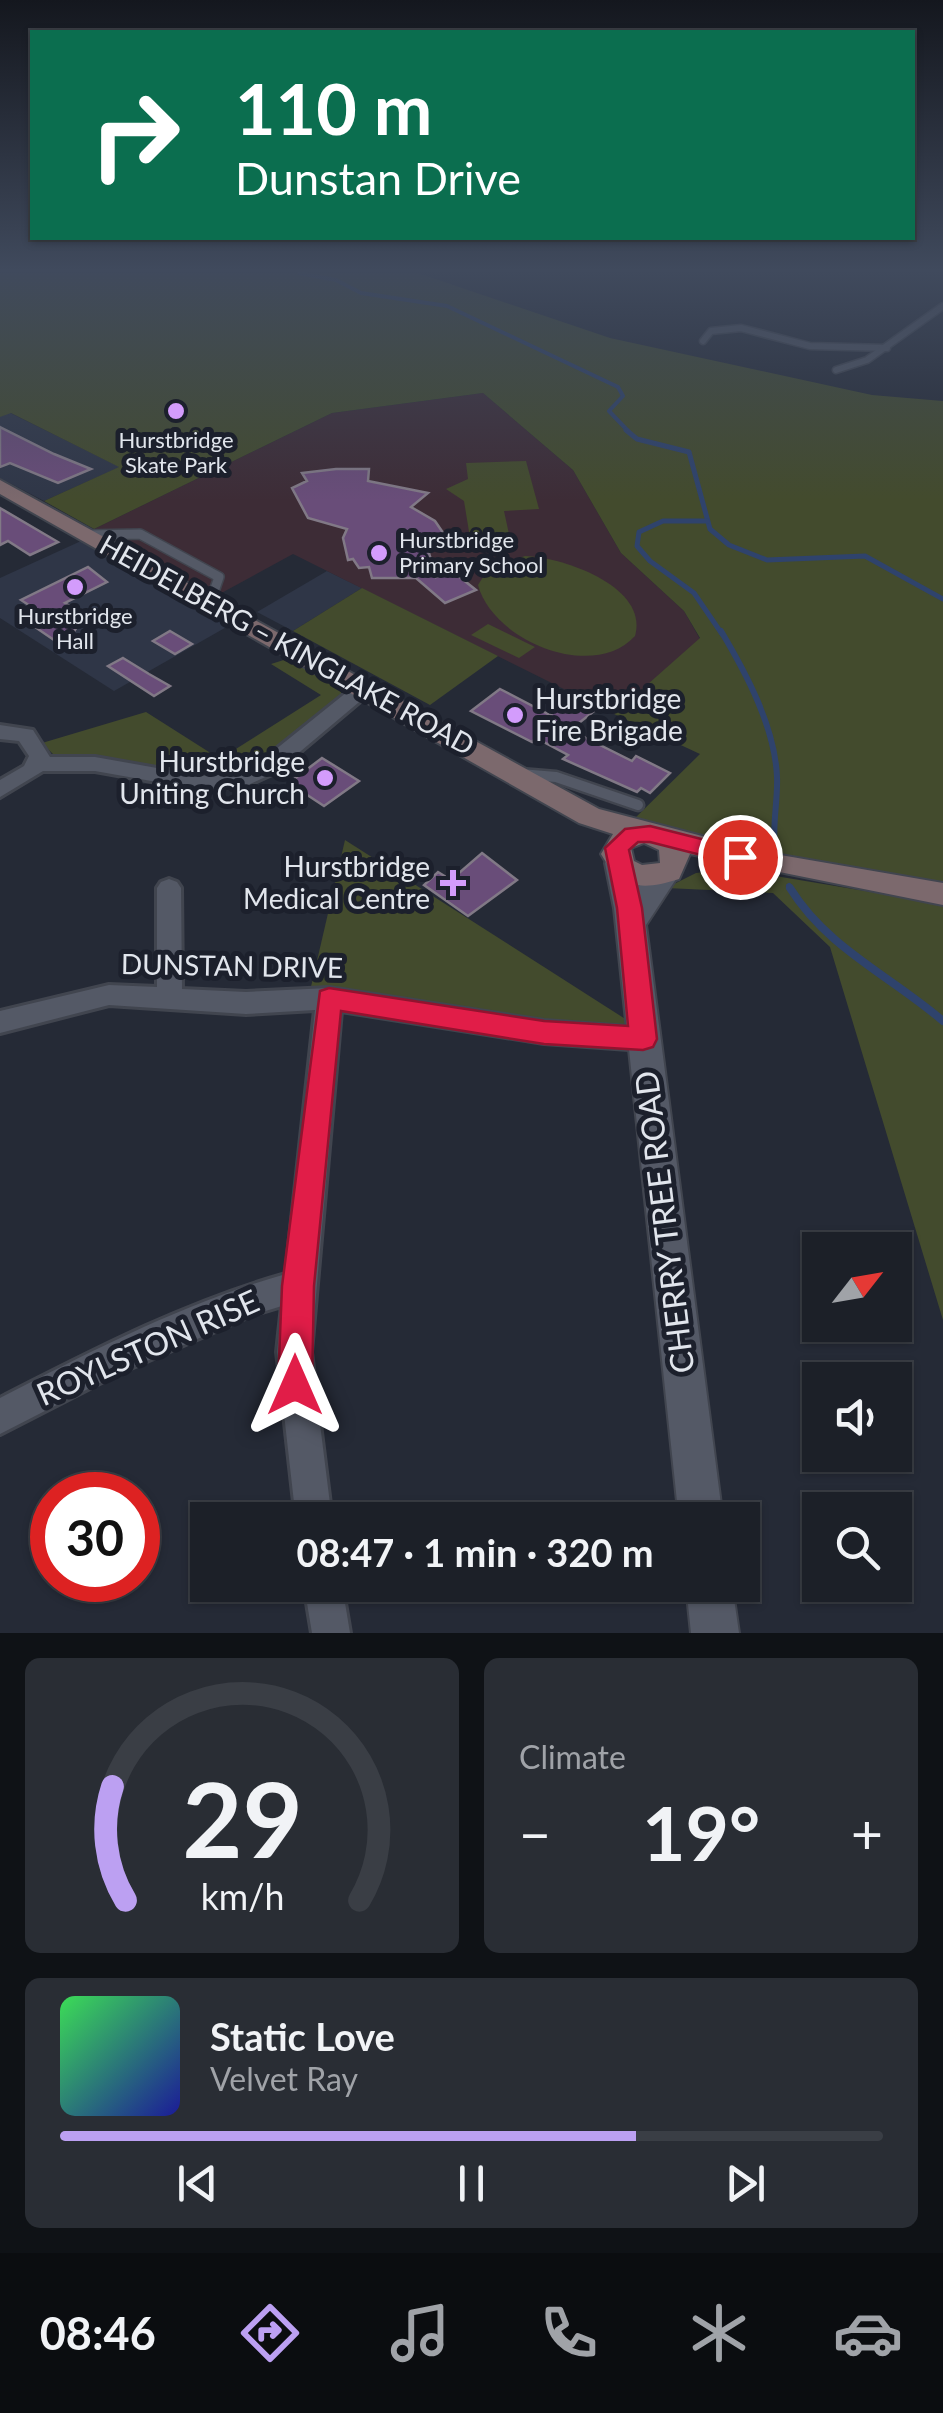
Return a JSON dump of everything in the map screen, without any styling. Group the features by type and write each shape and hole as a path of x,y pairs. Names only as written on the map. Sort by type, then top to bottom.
{"main road":[{"name":"HEIDELBERG – KINGLAKE ROAD","path":"0,486 599,821 646,825 763,862 943,894"},
{"name":"HEIDELBERG – KINGLAKE ROAD","path":"572,806 618,862"},
{"path":"646,825 676,853 667,873 639,876 618,862 620,842 646,825"},
{"name":"HEIDELBERG – KINGLAKE ROAD","path":"667,873 721,862 763,862"}],"street":[{"path":"0,790 39,764 94,764 202,783 238,781 268,767 364,688"},
{"path":"0,732 15,731 30,738 39,752 39,764"},
{"name":"CHERRY TREE ROAD","path":"618,862 631,925 699,1502"},
{"path":"631,925 642,902 667,873"},
{"path":"168,996 172,974 166,910 169,888"},
{"name":"DUNSTAN DRIVE","path":"0,1022 83,999 329,999 544,1032 643,1039"},
{"path":"311,1502 295,1385 298,1286 329,999"},
{"name":"ROYLSTON RISE","path":"0,1418 106,1362 250,1300 298,1286"},
{"path":"326,1602 331,1633"},
{"path":"711,1602 714,1633"}],"lane":[{"path":"836,370 867,364 885,349"},
{"path":"520,774 556,777 646,825"}],"shaded area":[{"name":"Hurstbridge Primary School","path":"483,393 573,470 621,553 684,611 700,639 614,714 293,554 216,596 94,529 332,413"},
{"path":"0,408 120,467 44,501 0,478"},
{"path":"81,541 230,625 114,691 0,618 0,578"},
{"path":"327,571 362,588 293,631 257,612"}],"green space":[{"path":"0,349 662,349 872,395 943,401 943,884 628,825 700,754 614,714 700,638 684,611 621,553 573,470 483,393 332,413 94,529 44,501 119,467 11,413 0,417"},
{"path":"526,461 539,509 504,511 512,548 472,550 464,501 446,489 468,479 466,463"},
{"path":"525,556 580,569 616,589 636,618 635,636 617,649 595,655 571,655 523,638 487,605 478,585 488,569"},
{"path":"362,588 498,656 430,705 293,631"},
{"path":"488,624 535,647 519,658 471,635"},
{"path":"290,658 339,686 342,695 268,759 236,776 210,778 56,757 42,743 146,712 220,759 321,695 271,664"},
{"path":"345,840 630,1022 628,1028 580,1029 310,991"},
{"path":"733,869 943,904 943,1320 830,947 773,893 666,888 696,873"}],"building":[{"path":"0,427 91,469 58,483 10,463 0,467"},
{"path":"369,469 368,481 428,493 411,507 435,521 448,540 417,543 429,553 436,577 452,571 476,590 445,603 416,578 372,578 369,567 359,568 353,559 348,560 343,538 347,529 308,518 292,488 307,481 302,473"},
{"path":"0,508 58,542 30,555 8,541 0,545"},
{"path":"88,567 107,582 65,603 84,615 72,635 57,642 32,625 47,617 21,600"},
{"path":"170,631 192,644 175,654 153,641"},
{"path":"123,658 170,686 154,696 108,666"},
{"path":"500,689 550,715 575,696 598,708 570,730 632,761 636,756 670,773 650,793 641,788 637,792 563,759 568,755 536,738 532,742 471,711"},
{"name":"Hurstbridge Uniting Church","path":"322,758 359,781 324,806 289,783"},
{"name":"Hurstbridge Medical Centre","path":"482,853 517,880 468,916 424,885 438,872 451,880"}],"waterway":[{"path":"538,349 618,387 623,396 609,411 629,432"},
{"path":"626,430 637,439 689,452 710,529 729,545 767,560 865,556 943,599"},
{"path":"707,521 663,521 639,532 637,546 650,561 694,593 722,634"},
{"path":"721,631 749,682 771,739 777,777 775,848"},
{"path":"789,886 791,890"},
{"path":"791,890 841,945 943,1021"}],"place":[{"name":"Hurstbridge Skate Park","path":"176,411"},
{"name":"Hurstbridge Primary School","path":"379,553"},
{"name":"Hurstbridge Hall","path":"75,587"},
{"name":"Hurstbridge Fire Brigade","path":"515,715"},
{"name":"Hurstbridge Uniting Church","path":"325,778"},
{"name":"Hurstbridge Medical Centre","path":"453,883"}],"route":[{"path":"295,1385 298,1286 329,999 544,1032 643,1039 629,908 616,848 633,834 650,834 740,857"}]}
